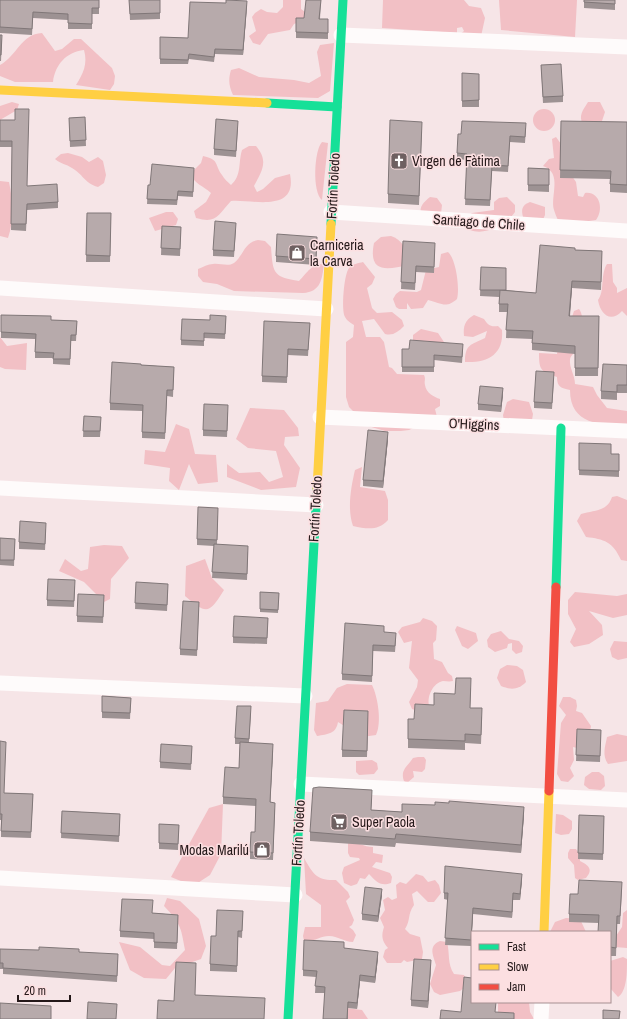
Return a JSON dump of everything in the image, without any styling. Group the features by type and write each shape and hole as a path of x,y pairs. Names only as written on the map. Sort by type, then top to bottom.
{"street":[{"name":"Fortín Toledo","path":"288,1019 343,0"},
{"path":"341,35 627,47"},
{"path":"0,90 337,107"},
{"name":"Santiago de Chile","path":"331,212 627,231"},
{"path":"0,288 326,309"},
{"name":"O'Higgins","path":"320,417 627,431"},
{"path":"544,931 561,428"},
{"path":"0,488 316,505"},
{"path":"0,683 305,696"},
{"path":"301,784 627,800"},
{"path":"0,878 295,895"},
{"path":"541,1019 542,1003"}],"shaded area":[{"path":"283,0 301,0 301,9 312,17 294,24 290,30 268,34 260,45 253,43 249,36 256,31 252,17 261,9 267,12 277,13 283,7"},
{"path":"383,0 464,0 469,6 481,8 485,18 480,41 459,35 464,31 462,27 457,28 457,33 382,28"},
{"path":"499,0 577,0 575,37 501,30"},
{"path":"42,33 55,51 62,49 74,39 81,39 112,68 115,76 114,84 110,90 76,85 84,69 84,50 72,53 62,60 56,70 53,82 15,82 0,76 0,65 6,61 29,37"},
{"path":"334,43 330,91 318,98 233,95 229,83 229,77 231,70 239,68 259,77 309,83 321,76 317,52 320,45"},
{"path":"12,102 19,104 17,110 0,120 0,106"},
{"path":"588,102 600,102 605,112 600,127 583,124 581,118 582,113"},
{"path":"544,109 552,112 555,120 552,128 544,131 536,128 533,120 536,112"},
{"path":"556,137 569,155 567,169 576,182 578,196 583,197 585,193 590,193 597,198 599,202 600,211 596,220 589,221 586,226 563,230 555,213 553,204 553,174 549,169 543,166 549,159 554,158 552,139"},
{"path":"322,142 328,143 322,200 319,196 315,181 315,171 317,153"},
{"path":"249,146 256,146 260,151 263,161 262,171 254,186 257,192 263,189 275,178 290,174 291,187 287,195 280,200 271,202 231,201 220,214 213,219 203,220 196,218 194,211 206,202 211,193 197,183 190,174 201,163 203,156 212,159 216,163 225,179 231,185 237,177 242,150"},
{"path":"68,153 82,157 89,162 98,157 103,161 106,175 104,183 98,187 93,185 76,170 55,159 61,154"},
{"path":"0,181 9,182 11,196 12,217 8,238 0,236"},
{"path":"430,197 437,198 442,205 441,214 421,214 421,206"},
{"path":"507,197 515,205 515,212 511,217 495,228 482,232 470,230 466,217 472,213 494,210 494,202 499,198"},
{"path":"530,202 545,207 545,215 542,222 523,217 523,208 525,204"},
{"path":"166,212 173,212 178,219 176,225 155,231 149,218"},
{"path":"391,236 396,238 402,244 407,256 408,265 386,268 380,267 376,264 373,253 374,243 381,237"},
{"path":"258,240 265,241 271,247 274,268 279,275 284,278 299,281 313,267 324,264 320,284 314,290 303,293 234,291 217,284 203,282 198,276 198,269 207,265 229,265 234,263 250,243"},
{"path":"448,252 451,256 457,274 457,299 446,305 428,300 423,308 411,309 407,303 407,309 399,309 396,307 393,299 396,294 400,291 417,292 421,290 426,270 439,267 441,254"},
{"path":"363,262 375,277 372,284 367,288 372,308 377,313 392,312 402,320 404,326 395,333 385,334 374,319 362,321 366,337 380,337 384,342 389,367 392,368 397,374 424,375 427,390 433,396 440,399 440,406 435,409 437,417 409,430 385,431 368,426 349,407 346,397 346,342 353,337 354,325 347,320 344,313 344,284 349,268"},
{"path":"607,264 612,264 613,282 617,288 617,293 627,288 627,316 622,311 618,315 610,317 603,313 599,305 598,300"},
{"path":"579,309 583,324 580,342 570,359 575,384 593,387 607,408 627,411 627,429 598,424 581,416 575,410 571,402 570,390 564,389 560,386 557,377 544,372 540,367 539,353 557,354 559,341 571,320 574,311"},
{"path":"474,315 484,319 490,325 498,326 502,330 502,339 500,346 492,356 480,361 465,362 465,356 468,348 485,338 487,331 473,337 464,336 465,324 468,319"},
{"path":"421,329 438,333 444,342 444,351 413,351 413,335"},
{"path":"0,337 7,346 27,343 26,370 5,369 0,367"},
{"path":"513,399 529,402 533,414 532,420 504,422 503,415 507,402"},
{"path":"250,408 284,410 298,428 299,436 285,437 284,445 300,468 296,487 261,490 227,477 227,464 239,473 260,472 269,482 283,477 276,451 248,448 236,439"},
{"path":"176,424 189,429 195,454 216,455 218,482 198,484 189,464 179,490 169,481 170,468 144,464 145,450 165,452"},
{"path":"362,467 360,487 385,491 388,500 388,520 376,528 353,526 351,519 350,498 355,470"},
{"path":"617,496 627,500 627,561 621,560 615,549 607,542 586,537 577,521 581,514 600,510 610,502 612,497"},
{"path":"104,545 122,546 129,558 111,579 110,599 104,602 84,582 59,571 65,559 81,571 88,569 90,547"},
{"path":"205,559 212,578 224,590 215,604 207,609 203,609 185,596 186,566"},
{"path":"575,592 617,596 627,594 627,615 613,618 589,611 602,625 603,635 589,644 574,647 570,642 576,629 568,614 568,600"},
{"path":"423,618 432,621 437,626 436,640 433,643 434,659 442,662 448,673 452,676 453,681 443,681 436,684 430,694 429,705 418,711 412,709 409,702 417,687 418,680 409,668 412,641 404,643 398,632 402,627 420,622"},
{"path":"457,626 476,633 478,641 468,649 462,646 455,630"},
{"path":"501,631 509,639 519,641 523,646 522,652 516,654 512,650 512,643 508,644 507,648 495,652 488,647 487,640 491,634"},
{"path":"614,641 627,642 627,658 618,660 612,657 610,649"},
{"path":"507,665 517,666 523,670 526,682 520,687 508,688 501,686 497,678 500,669"},
{"path":"347,684 372,685 376,696 379,717 376,735 362,737 338,722 337,726 331,733 317,736 314,730 316,703 328,701 337,688"},
{"path":"563,697 570,697 576,700 576,711 582,713 591,726 590,732 577,748 573,747 574,760 570,768 574,776 568,782 561,781 557,774 561,723 566,715 559,706"},
{"path":"617,734 627,736 627,761 608,764 605,754 607,737"},
{"path":"424,757 426,760 425,769 422,772 413,771 414,777 407,783 404,781 403,777 406,766 413,758"},
{"path":"372,760 377,763 378,769 374,774 359,775 356,772 356,761"},
{"path":"592,772 599,772 604,776 605,786 601,790 589,789 584,785 585,777"},
{"path":"223,804 221,854 210,875 193,886 171,877 209,808"},
{"path":"556,814 563,815 572,821 572,829 569,834 561,835 555,833"},
{"path":"348,840 373,847 373,853 383,855 382,863 376,862 372,867 390,873 392,877 391,883 381,884 369,874 365,879 360,878 357,884 351,886 344,883 342,873 344,867 360,860 359,858 350,857 348,853"},
{"path":"570,849 576,849 580,855 580,861 589,868 590,872 586,878 578,880 575,878 574,865 568,858"},
{"path":"304,858 316,875 324,879 336,880 348,892 350,897 346,901 354,920 352,925 349,927 356,935 353,942 329,936 311,941 304,941 303,936 305,927 321,927 321,905 306,894"},
{"path":"416,874 423,876 428,882 435,880 439,885 441,893 434,902 428,902 417,891 412,894 414,905 410,912 405,929 410,934 420,937 423,952 422,959 407,962 404,960 401,963 387,963 383,957 385,950 388,948 384,943 384,927 380,918 385,910 383,900 388,897 392,900 397,898 396,885 400,882 406,884"},
{"path":"167,898 180,901 199,919 206,946 201,959 175,968 166,979 144,978 130,970 119,942 140,947 162,965 170,966 185,950 179,925 164,906"},
{"path":"627,910 627,948 615,947 614,939 622,927 623,913"},
{"path":"566,918 580,919 586,931 550,931 555,922"},
{"path":"440,941 447,942 450,962 454,974 464,975 466,980 465,987 460,991 440,995 434,992 430,984 436,965 432,951 434,945"},
{"path":"623,957 627,959 625,986 618,997 611,989 611,961"},
{"path":"498,1003 529,1003 530,1012 534,1019 504,1019 498,1014"},
{"path":"346,1008 362,1010 368,1019 344,1019"}],"building":[{"path":"0,0 99,0 99,8 92,8 92,24 68,23 68,14 33,12 32,29 0,27"},
{"path":"129,0 160,0 160,13 130,14"},
{"path":"226,0 247,1 243,50 215,49 214,57 189,54 188,60 160,59 160,37 188,38 190,2 226,3"},
{"path":"306,0 321,0 319,19 328,19 328,33 296,32 296,18 304,18"},
{"path":"584,0 615,0 615,4 584,2"},
{"path":"0,35 2,35 1,55 0,55"},
{"path":"561,64 563,96 543,97 541,65"},
{"path":"462,73 479,74 479,100 462,101"},
{"path":"15,109 29,109 27,186 57,184 58,202 27,204 26,224 11,224 12,141 0,141 0,120 15,120"},
{"path":"85,117 86,140 70,141 69,118"},
{"path":"216,119 238,121 236,151 214,149"},
{"path":"390,120 422,122 419,196 388,194"},
{"path":"462,121 526,123 525,137 510,136 508,166 492,165 490,200 465,199 467,154 457,153 458,134 461,134"},
{"path":"561,121 627,122 627,185 610,184 611,171 560,170"},
{"path":"152,164 194,168 193,192 178,191 177,200 147,199"},
{"path":"528,168 549,169 549,185 528,185"},
{"path":"87,213 111,213 110,256 86,255"},
{"path":"215,221 236,223 234,251 213,250"},
{"path":"162,226 181,227 180,249 161,248"},
{"name":"Carniceria la Carva","path":"277,234 317,237 316,259 276,256"},
{"path":"403,241 435,243 434,267 416,266 415,283 401,282"},
{"path":"540,245 575,248 575,250 602,251 601,282 572,281 569,316 599,316 598,368 575,368 575,346 532,343 533,331 506,330 508,304 499,304 500,290 536,293"},
{"path":"481,267 506,268 506,290 480,290"},
{"path":"1,315 51,316 51,320 77,321 76,335 71,335 70,359 53,359 54,353 35,352 36,334 1,332"},
{"path":"210,315 226,316 225,334 204,333 204,341 181,340 182,319 210,320"},
{"path":"264,321 310,323 308,350 288,349 287,377 262,376"},
{"path":"410,340 463,344 462,357 434,355 434,367 402,367 402,349 409,349"},
{"path":"112,362 174,367 173,390 167,390 165,433 142,432 143,405 110,403"},
{"path":"603,364 627,365 627,385 617,385 617,392 601,391"},
{"path":"536,371 554,372 552,403 534,402"},
{"path":"480,386 503,388 501,406 478,404"},
{"path":"204,404 228,405 227,431 203,430"},
{"path":"84,416 101,417 100,431 83,431"},
{"path":"368,430 388,432 383,481 363,480"},
{"path":"579,443 611,444 611,454 619,454 619,471 579,470"},
{"path":"198,507 218,508 217,540 197,539"},
{"path":"20,521 46,523 45,544 19,542"},
{"path":"0,538 15,539 14,560 0,560"},
{"path":"214,544 248,546 247,574 212,572"},
{"path":"48,579 75,580 74,601 47,600"},
{"path":"136,582 168,584 167,605 135,603"},
{"path":"260,592 279,593 278,610 260,609"},
{"path":"78,594 104,595 103,617 77,616"},
{"path":"183,601 199,602 197,650 180,649"},
{"path":"234,616 268,618 267,638 233,637"},
{"path":"345,623 384,626 384,632 396,633 395,646 373,645 372,676 342,674"},
{"path":"456,678 471,678 470,708 482,708 481,735 465,734 465,741 408,739 408,719 414,719 415,704 434,705 434,693 455,694"},
{"path":"102,696 131,698 130,713 102,712"},
{"path":"237,706 251,706 249,739 235,738"},
{"path":"344,710 368,711 367,751 342,750"},
{"path":"577,729 601,730 600,756 576,755"},
{"path":"0,741 6,742 4,793 33,794 31,832 1,831"},
{"path":"240,742 273,744 270,802 275,803 273,853 250,852 251,832 255,832 256,799 223,797 225,767 239,768"},
{"path":"161,744 192,746 191,764 160,762"},
{"path":"319,787 372,790 371,810 402,812 402,804 435,805 435,802 449,803 449,801 524,807 521,845 396,834 395,839 310,832 313,788"},
{"path":"62,811 120,814 119,836 61,833"},
{"path":"579,815 604,816 603,854 578,853"},
{"path":"159,824 179,825 178,844 159,843"},
{"path":"445,866 522,874 520,894 513,893 512,912 473,908 471,940 445,938 448,893 444,893"},
{"path":"579,880 622,882 620,916 617,916 616,948 611,947 611,931 598,931 599,915 569,914 570,894 578,894"},
{"path":"365,887 382,889 378,916 362,914"},
{"path":"122,899 153,900 152,913 178,915 177,943 154,942 154,933 120,931"},
{"path":"217,910 243,911 242,931 238,931 237,966 210,964 211,936 216,936"},
{"path":"304,940 344,942 344,948 378,952 375,977 360,975 357,1003 348,1002 347,1019 323,1019 325,987 315,986 317,971 303,970"},
{"path":"39,947 79,949 79,952 118,954 117,976 3,968 3,963 0,963 0,949 39,950"},
{"path":"414,959 431,960 428,1001 411,1000"},
{"path":"176,962 196,963 195,995 265,998 264,1019 157,1019 158,1000 174,1001"},
{"path":"464,977 471,978 471,1003 496,1003 495,1012 514,1013 514,1019 440,1019 441,1010 461,1012"},
{"path":"88,1002 117,1004 116,1019 87,1019"},
{"path":"0,1003 51,1006 51,1019 0,1019"},
{"path":"603,1010 620,1011 619,1019 603,1019"}],"traffic: fast":[{"path":"331,224 343,0"},
{"path":"267,103 337,107"},
{"path":"556,587 561,428"},
{"path":"288,1019 317,489"}],"traffic: slow":[{"path":"0,90 267,103"},
{"path":"317,489 331,224"},
{"path":"544,931 549,791"}],"traffic: jam":[{"path":"549,791 556,587"}],"place":[{"name":"Vìrgen de Fàtima","path":"399,161"},
{"name":"Carniceria la Carva","path":"297,253"},
{"name":"Super Paola","path":"339,822"},
{"name":"Modas Marilú","path":"262,850"}]}
